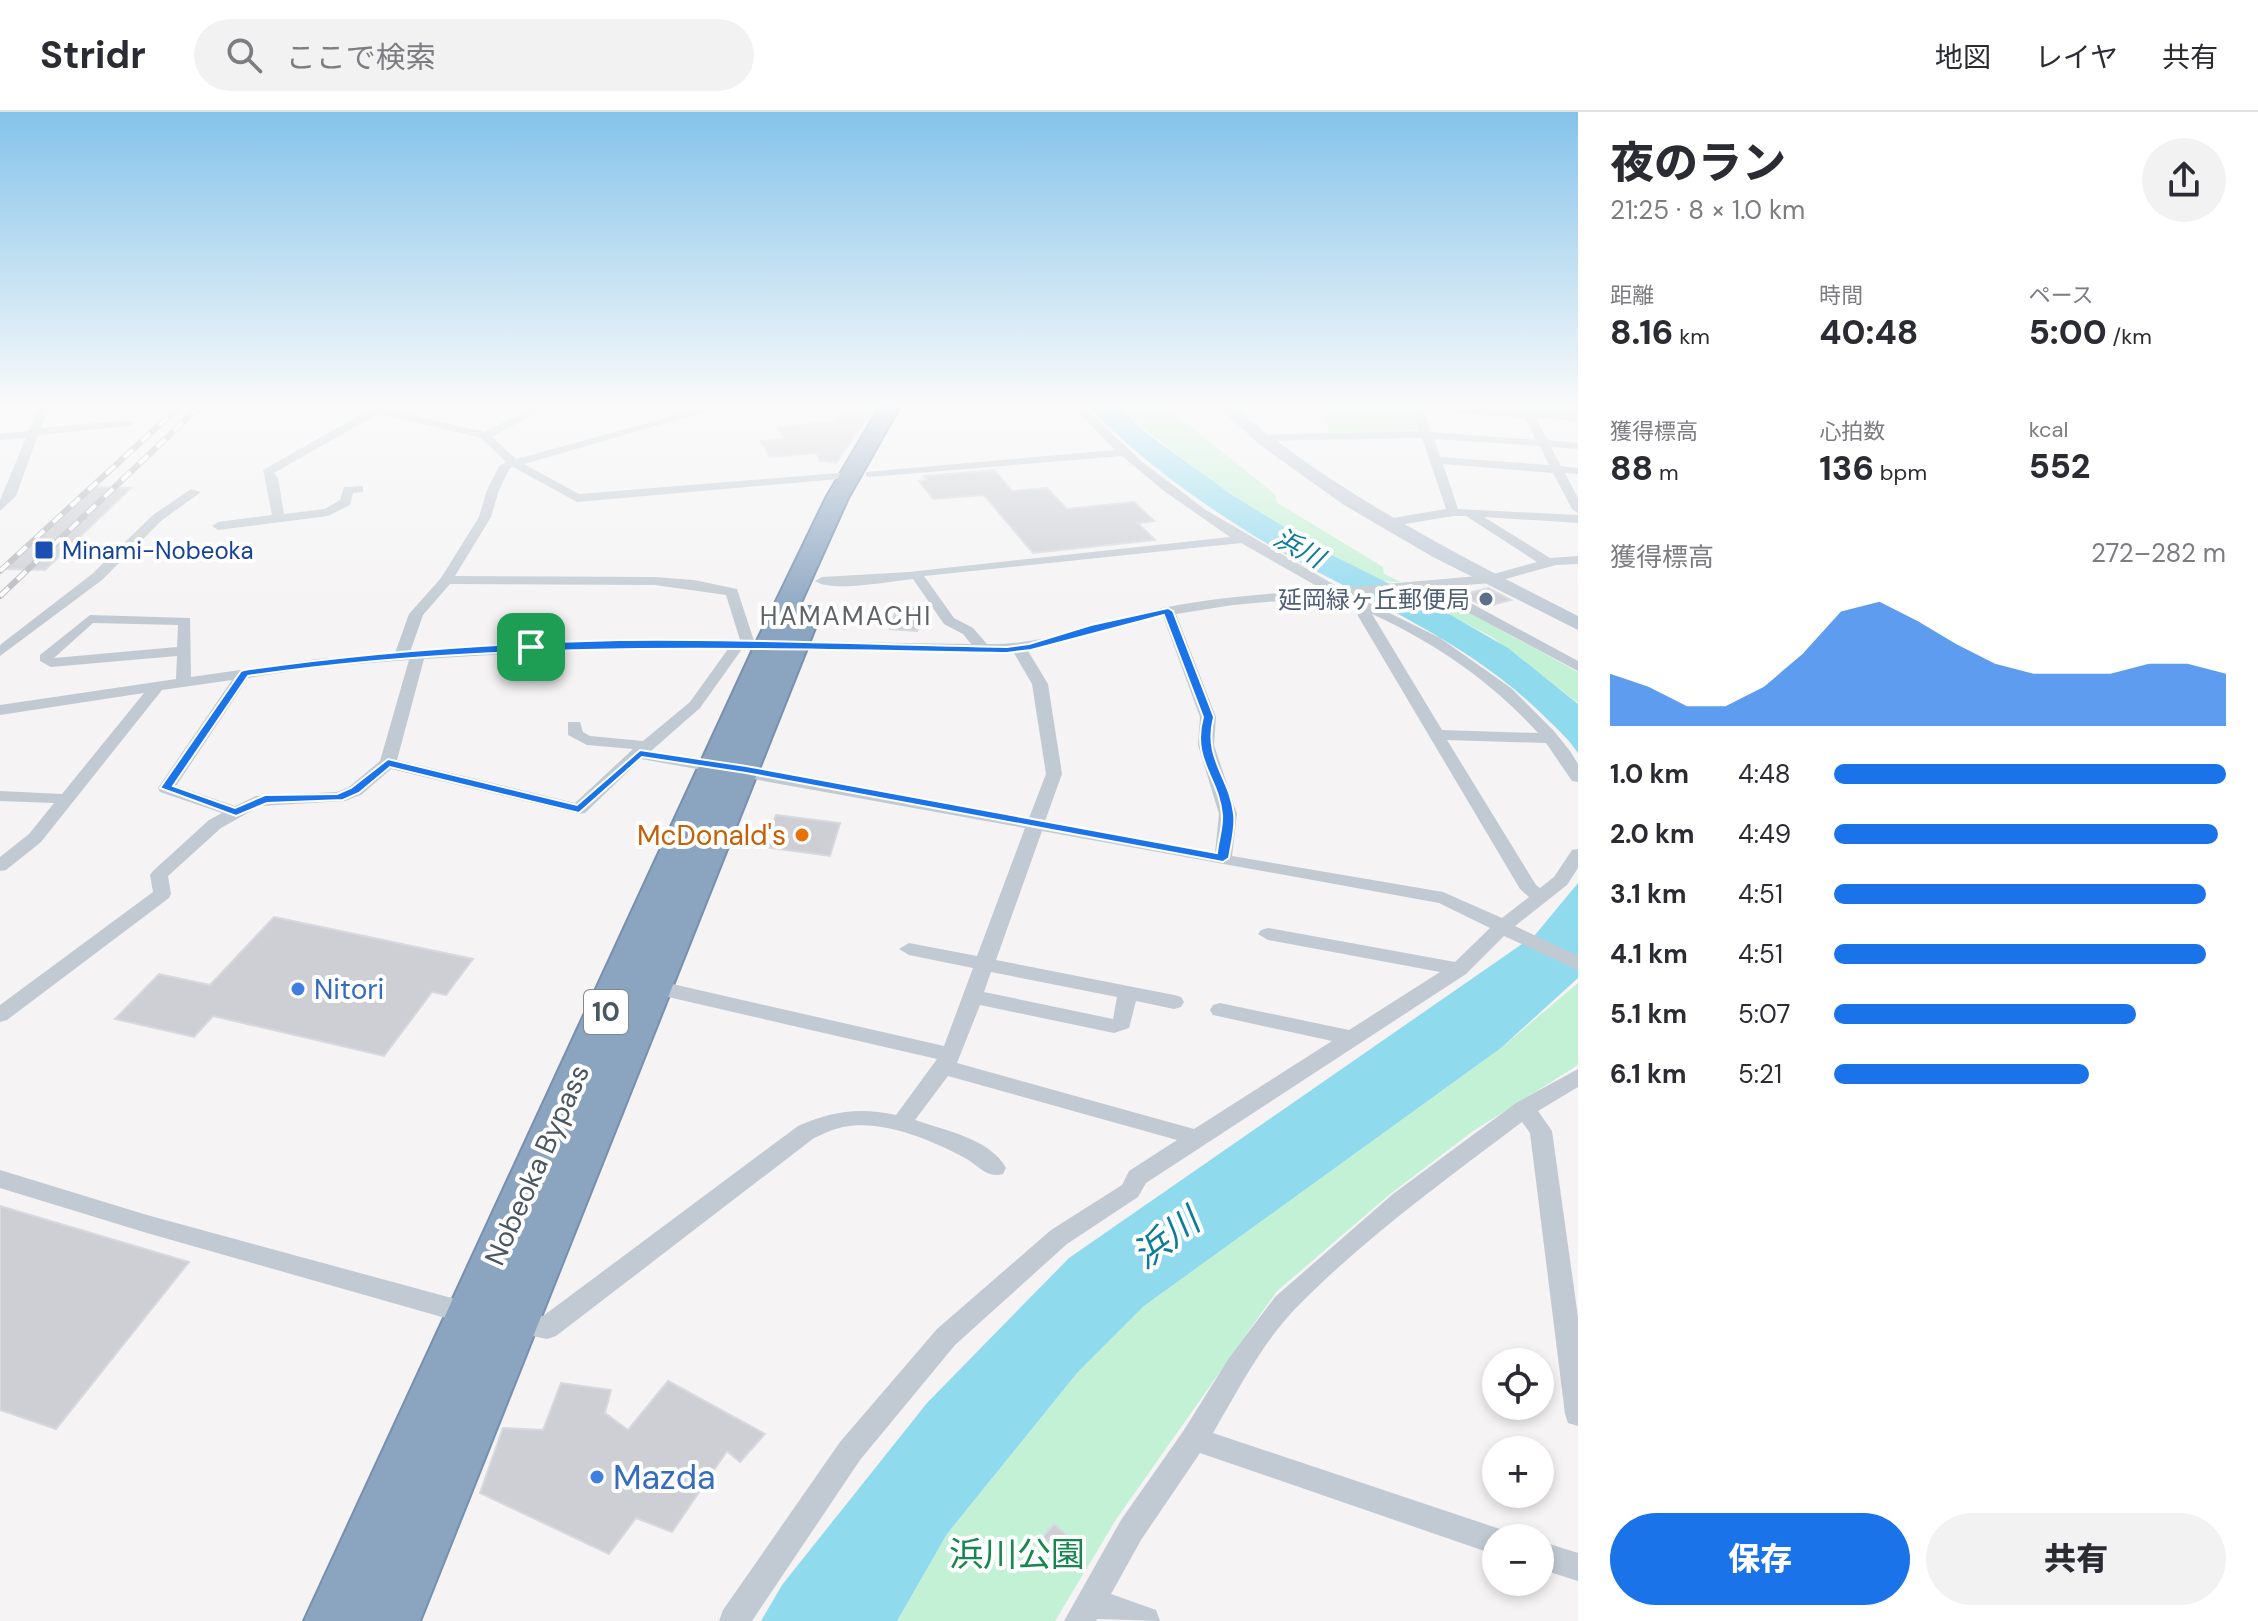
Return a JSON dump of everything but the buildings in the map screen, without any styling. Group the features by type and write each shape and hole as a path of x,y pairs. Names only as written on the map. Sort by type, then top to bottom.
{"highway":[{"name":"Nobeoka Bypass","path":"391,1621 655,987 731,768 762,647 857,478"},
{"name":"Nobeoka Bypass","path":"762,647 822,581 858,478"},
{"name":"Nobeoka Bypass","path":"333,1621 470,1314 731,768"}],"street":[{"path":"0,507 10,496 17,478"},
{"path":"272,478 279,518"},
{"path":"0,1015 162,894 159,875 215,824 265,799 339,797 355,791 388,763 416,614 446,580 485,517 499,478"},
{"path":"542,478 577,498 808,478"},
{"path":"1157,478 1244,539 1454,652 1493,682 1550,738 1578,777"},
{"path":"1318,478 1387,523 1578,624"},
{"path":"1445,478 1460,512 1548,563"},
{"path":"1561,478 1578,509"},
{"path":"218,526 328,512 346,502 348,490 359,489"},
{"path":"0,652 97,577 157,518 195,492"},
{"path":"1387,523 1460,512 1578,519"},
{"path":"917,575 915,573 1244,539"},
{"path":"0,710 317,663 531,647 621,643 1018,649 1168,611 1233,601 1491,579 1548,563 1578,560"},
{"path":"822,581 917,575"},
{"path":"917,575 949,621 968,631 983,649"},
{"path":"446,580 660,581 714,587 732,592 762,647"},
{"path":"1427,585 1578,667"},
{"path":"1362,604 1365,616 1529,889 1542,897"},
{"path":"1168,611 1208,717 1204,733 1205,750 1228,814 1223,858"},
{"path":"183,683 185,621 90,619 45,658 51,663 184,651"},
{"path":"388,763 579,809 762,647"},
{"path":"901,1124 947,1061 1054,774 1040,684 1027,658 1018,649"},
{"path":"236,812 166,788 244,673"},
{"path":"0,866 35,838 158,686"},
{"path":"574,725 576,735 587,740 1443,898 1488,917 1578,964"},
{"path":"1436,735 1550,738"},
{"path":"0,796 68,799"},
{"path":"734,1621 850,1451 946,1337 1059,1237 1130,1191 1137,1177 1459,969 1502,927 1561,881 1578,854"},
{"path":"1268,934 1459,969"},
{"path":"909,949 1174,1002"},
{"path":"655,987 947,1061 1182,1132 1194,1140"},
{"path":"971,996 1114,1026 1122,1023 1128,993"},
{"path":"1220,1010 1353,1038"},
{"path":"1145,1621 1085,1611 1131,1530 1194,1439 1238,1366 1284,1304 1401,1200 1524,1109 1578,1077"},
{"path":"1524,1109 1541,1131 1578,1414"},
{"path":"517,1323 547,1328 806,1132 831,1121 856,1115 901,1124 955,1144 990,1161 995,1168"},
{"path":"0,1179 147,1224 470,1314"},
{"path":"1194,1439 1482,1536"},
{"path":"1554,1559 1578,1567"}],"green space":[{"path":"1209,478 1255,478 1276,495 1276,502 1383,567 1384,574 1401,582 1371,576 1255,510"},
{"path":"1405,592 1433,593 1578,672 1578,703 1492,637"},
{"name":"浜川公園","path":"1578,983 1578,1065 1473,1131 1389,1195 1277,1291 1117,1518 1055,1621 897,1621 947,1534 1077,1373 1144,1306 1501,1048"}],"water":[{"name":"浜川","path":"1170,478 1209,478 1322,550 1442,610 1508,648 1578,704 1578,753 1567,738 1517,692 1457,648 1294,559"},
{"name":"浜川","path":"1578,883 1578,978 1501,1048 1144,1306 1077,1373 947,1534 897,1621 761,1621 782,1585 927,1403 1069,1258 1535,935"}],"railway":[{"path":"0,571 101,478"},
{"path":"0,596 124,478"}],"place":[{"name":"Minami-Nobeoka","path":"44,550"},
{"name":"延岡緑ヶ丘郵便局","path":"1486,599"},
{"name":"McDonald's","path":"802,835"},
{"name":"Nitori","path":"298,989"},
{"name":"Mazda","path":"597,1477"}],"district":[{"name":"HAMAMACHI","path":"846,616"}],"route":[{"path":"1168,611 1208,717 1204,733 1205,750 1228,814 1223,858 746,769 640,754 612,776 579,809 388,763 355,791 339,797 265,799 236,812 166,788 244,673 317,663 531,647 621,643 1007,650 1031,647 1095,627 1168,611"}]}
